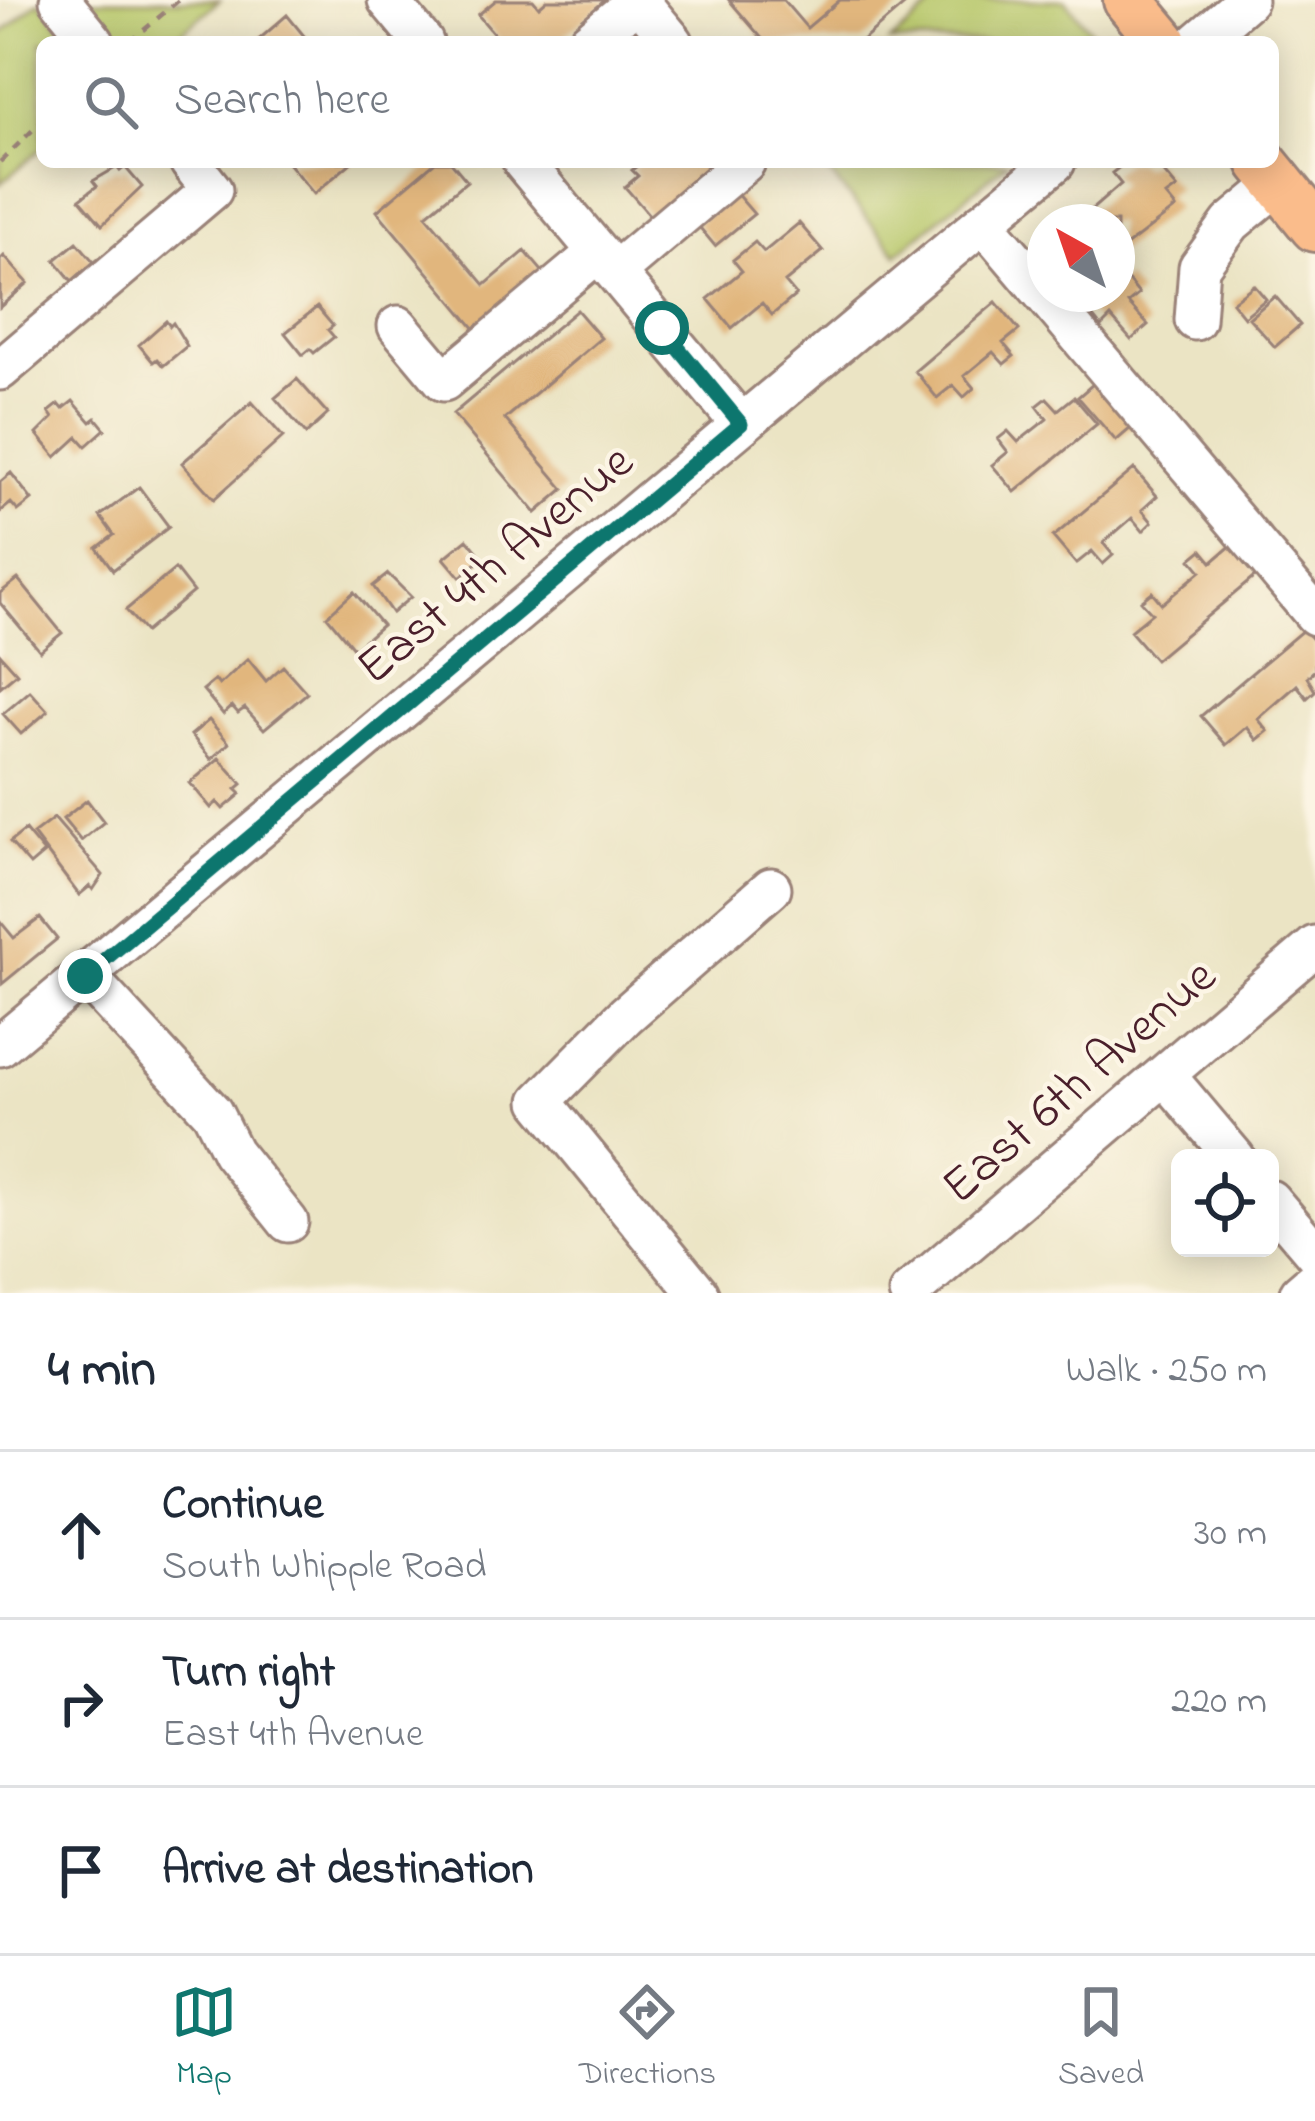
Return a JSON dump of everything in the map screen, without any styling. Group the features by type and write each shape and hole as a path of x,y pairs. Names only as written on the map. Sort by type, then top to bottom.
{"main road":[{"path":"1128,0 1158,36"},
{"path":"1270,173 1315,227"}],"street":[{"path":"60,0 89,36"},
{"path":"595,36 638,0 668,36"},
{"path":"1205,36 1247,0"},
{"path":"528,168 741,424"},
{"path":"398,326 444,381 737,168"},
{"name":"East 4th Avenue","path":"0,1046 1048,168"},
{"path":"1195,320 1199,267 1270,173"},
{"path":"0,370 201,176"},
{"path":"983,222 1315,616"},
{"path":"698,1293 541,1101 626,1015 771,888"},
{"name":"East 6th Avenue","path":"909,1293 1315,946"},
{"path":"85,976 212,1112 232,1152 288,1222"},
{"path":"1165,1075 1227,1149"},
{"path":"1279,1211 1315,1253"},
{"path":"1300,1293 1315,1280"}],"path":[{"path":"137,36 179,0"},
{"path":"0,162 36,127"}],"green space":[{"path":"71,0 220,0 177,36 102,36"},
{"path":"940,0 1065,0 1095,36 897,36"},
{"path":"39,1 68,36 36,36 36,153 0,184 0,35"},
{"path":"825,168 1001,168 897,254"}],"building":[{"path":"496,0 533,0 539,7 547,0 608,0 564,36 496,36 478,15"},
{"path":"729,0 783,0 807,28 840,0 910,0 868,36 760,36"},
{"path":"287,15 304,36 263,36"},
{"path":"115,168 126,168 142,187 102,225 80,199 97,186 93,181"},
{"path":"292,168 345,168 314,194"},
{"path":"428,168 456,168 467,181 426,215 485,285 525,251 548,278 480,335 377,211"},
{"path":"722,168 657,224 625,187 638,176 632,170"},
{"path":"1118,168 1160,168 1177,188 1166,196 1176,208 1135,239 1135,204 1098,204 1121,184 1112,173"},
{"path":"735,192 754,214 715,246 696,223"},
{"path":"799,223 823,251 785,282 796,295 772,315 762,303 732,328 708,299 742,271 733,260 755,242 764,252"},
{"path":"77,242 94,262 72,281 55,260"},
{"path":"4,256 28,283 0,307 0,260"},
{"path":"1254,285 1266,299 1244,317 1232,302"},
{"path":"1275,296 1300,325 1275,347 1249,318"},
{"path":"996,302 1019,330 1003,343 1014,356 1004,364 993,352 964,376 974,388 964,397 953,385 937,398 915,371"},
{"path":"317,307 333,326 328,330 334,337 314,353 310,349 303,355 285,333"},
{"path":"577,310 601,338 505,419 564,489 536,513 453,414"},
{"path":"1135,311 1148,325 1131,340 1111,317 1101,327 1089,312"},
{"path":"166,321 170,326 173,323 187,346 163,366 139,345"},
{"path":"1101,377 1139,421 1116,441 1078,397"},
{"path":"297,379 328,414 306,434 275,398"},
{"path":"1074,397 1097,424 1015,492 992,465 1008,452 998,439 1008,431 1018,442 1047,419 1037,406 1047,398 1058,410"},
{"path":"73,401 91,422 96,418 105,429 86,446 78,437 56,457 37,434 53,418 49,412"},
{"path":"252,402 283,437 214,499 182,463"},
{"path":"1134,469 1157,496 1142,510 1152,522 1143,531 1132,518 1103,543 1113,555 1103,564 1092,551 1076,564 1053,537"},
{"path":"11,473 32,500 18,511 11,503 0,512 0,482"},
{"path":"139,487 169,527 113,570 97,548 114,535 100,516"},
{"path":"467,539 483,558 460,577 444,558"},
{"path":"1233,544 1258,574 1155,660 1130,631 1152,613 1141,601 1152,592 1162,604 1201,571 1191,559 1202,550 1212,562"},
{"path":"175,569 193,592 145,632 126,610"},
{"path":"388,574 411,597 392,613 373,586"},
{"path":"18,579 62,633 40,651 0,603 0,593"},
{"path":"354,592 382,625 354,649 327,616"},
{"path":"1304,629 1315,642 1315,670 1307,677 1315,691 1307,698 1297,685 1258,719 1268,731 1257,740 1247,727 1226,745 1201,716"},
{"path":"0,654 17,673 0,687"},
{"path":"248,659 266,681 283,666 307,693 264,729 245,708 238,713 232,706 223,714 203,690 215,680 219,685"},
{"path":"30,691 48,711 21,734 3,714"},
{"path":"209,720 229,743 211,759 191,735"},
{"path":"219,758 242,784 236,789 241,794 223,809 217,802 211,808 190,783"},
{"path":"87,800 104,822 81,841 63,819"},
{"path":"54,818 103,875 93,890 90,886 79,895 33,834"},
{"path":"25,830 44,853 30,865 10,842"},
{"path":"40,918 57,939 2,984 0,921 14,938"}],"route":[{"path":"85,976 741,424 662,328"}]}
